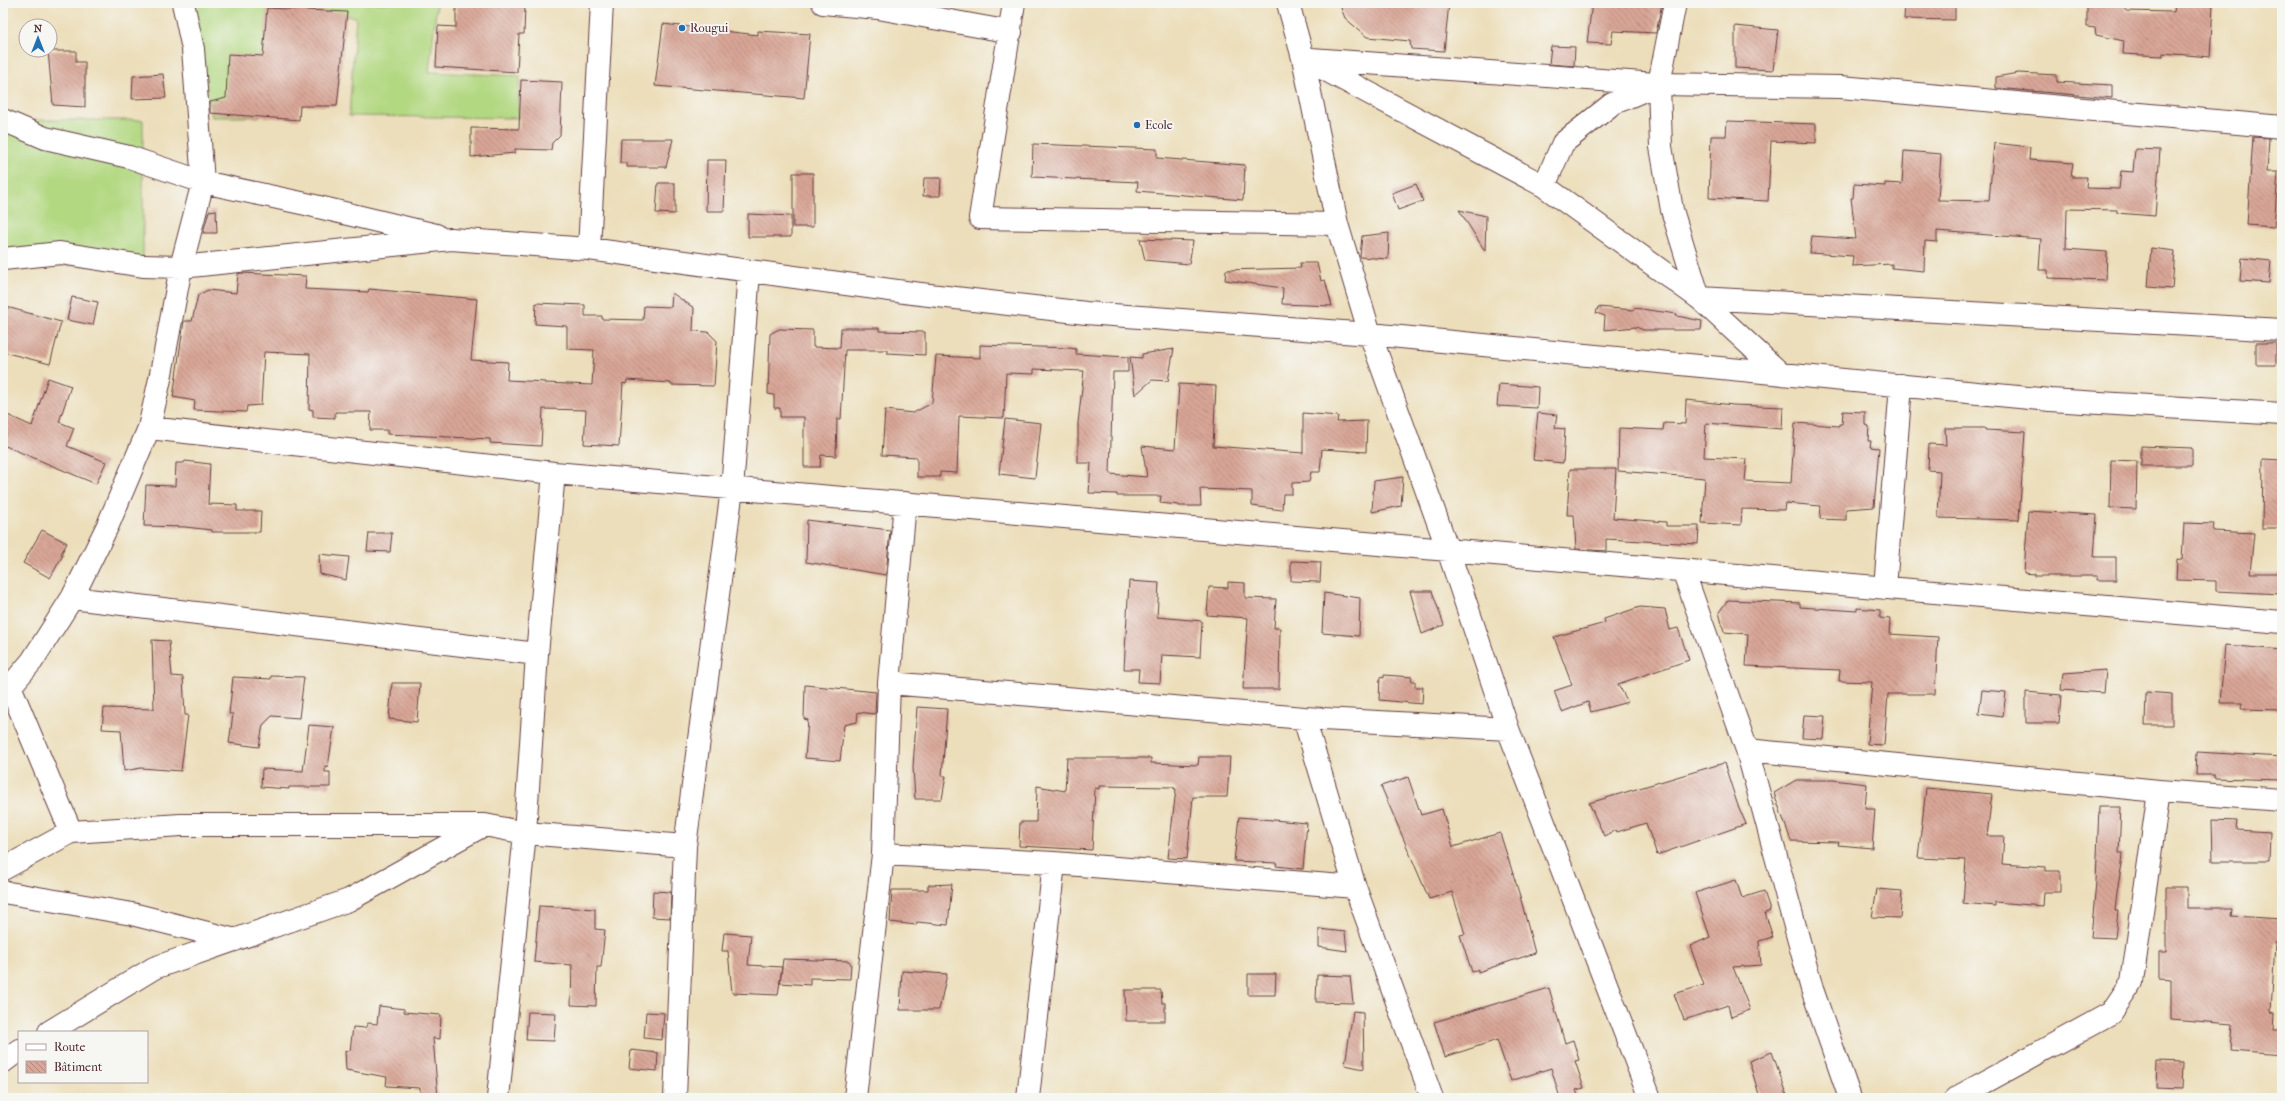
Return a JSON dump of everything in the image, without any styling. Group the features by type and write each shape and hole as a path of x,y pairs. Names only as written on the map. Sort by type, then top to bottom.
{"street":[{"path":"71,832 5,688 32,661 72,598 108,525 148,428 160,379 181,267 203,182 193,49 183,3"},
{"path":"589,249 602,3"},
{"path":"823,3 878,8 1011,32"},
{"path":"1014,3 1011,32 980,218 1337,224"},
{"path":"1288,3 1303,58 1337,224 1370,334 1448,550 1508,729 1650,1098"},
{"path":"1675,3 1659,84 1661,148 1672,210 1699,298"},
{"path":"1303,58 1659,84 1855,88 2110,113 2282,126"},
{"path":"1303,58 1544,186 1699,298 1780,373"},
{"path":"1544,186 1563,143 1612,104 1659,84"},
{"path":"3,120 45,138 129,157 203,182 306,204 450,239 589,249 748,272 1086,313 1370,334 2050,400 2282,414"},
{"path":"3,259 60,253 143,266 181,267 450,239"},
{"path":"676,1098 684,846 732,489 748,272"},
{"path":"1699,298 2282,330"},
{"path":"1885,588 1901,385"},
{"path":"148,428 554,473 2282,622"},
{"path":"498,1098 525,833 537,654 554,473"},
{"path":"854,1098 883,854 889,683 905,504"},
{"path":"1683,570 1747,750 1812,989 1850,1098"},
{"path":"72,598 537,654"},
{"path":"889,683 1304,718 1508,729"},
{"path":"1304,718 1355,888 1432,1098"},
{"path":"1747,750 2159,792 2282,800"},
{"path":"1956,1098 2111,1013 2132,982 2159,792"},
{"path":"3,869 71,832 181,825 485,825 525,833 684,846"},
{"path":"51,1031 154,968 349,900 485,825"},
{"path":"883,854 1054,863 1355,888"},
{"path":"1028,1098 1054,863"},
{"path":"3,892 132,914 235,940"},
{"path":"3,1062 18,1051"}],"green space":[{"path":"187,3 268,3 259,117 212,117"},
{"path":"275,3 437,3 429,72 520,76 518,118 349,116 356,17 275,7"},
{"path":"3,120 143,120 143,266 3,265"}],"building":[{"path":"1339,3 1449,3 1444,51 1411,49 1410,41 1367,37 1345,18"},
{"path":"1592,3 1662,3 1656,33 1613,31 1611,44 1587,43"},
{"path":"1905,3 1955,3 1955,20 1904,19"},
{"path":"2087,3 2127,3 2126,11 2174,12 2175,3 2213,5 2210,57 2163,53 2163,56 2123,54 2124,41 2096,35 2095,28 2087,27"},
{"path":"470,4 525,5 524,34 519,34 517,72 436,67 438,26 456,27 456,6 470,6"},
{"path":"267,8 347,12 337,106 300,106 299,120 210,113 210,102 226,98 228,54 263,56"},
{"path":"663,24 758,35 758,31 810,34 804,98 655,86"},
{"path":"1735,26 1778,30 1773,70 1735,68"},
{"path":"1551,46 1575,47 1574,66 1549,64"},
{"path":"58,51 76,51 76,62 85,62 85,107 53,105 49,58 58,58"},
{"path":"2018,73 2057,75 2057,82 2112,85 2112,98 1996,88 1996,77"},
{"path":"163,74 166,98 132,99 133,76"},
{"path":"521,80 562,82 560,135 552,143 551,150 515,149 515,153 471,157 471,128 519,129"},
{"path":"1727,121 1816,124 1816,143 1771,141 1768,201 1709,198 1711,136 1726,136"},
{"path":"2253,137 2269,138 2267,172 2278,172 2274,227 2247,225"},
{"path":"621,139 673,139 666,167 627,167 627,163 620,163"},
{"path":"1994,143 2030,147 2029,160 2073,163 2071,177 2087,177 2086,188 2119,189 2121,171 2133,172 2135,149 2160,150 2155,216 2117,213 2117,210 2067,209 2066,249 2107,252 2106,280 2048,278 2048,270 2039,270 2041,239 1937,231 1937,242 1925,241 1924,271 1892,268 1892,264 1852,266 1853,256 1810,253 1812,236 1856,239 1851,198 1853,198 1854,184 1885,186 1885,183 1902,184 1904,151 1941,154 1938,200 1989,201"},
{"path":"1033,144 1157,149 1157,158 1245,165 1243,200 1137,191 1138,182 1032,177"},
{"path":"707,160 726,160 724,211 706,211"},
{"path":"793,173 813,173 813,227 793,227"},
{"path":"924,178 941,178 940,196 923,196"},
{"path":"658,183 675,183 675,214 656,213"},
{"path":"1416,184 1423,201 1398,210 1392,193"},
{"path":"216,210 217,233 203,233 209,211"},
{"path":"1459,210 1486,216 1485,251"},
{"path":"748,214 791,216 791,237 748,237"},
{"path":"1389,233 1388,259 1360,257 1362,236"},
{"path":"1140,239 1193,241 1189,264 1145,260"},
{"path":"2151,248 2175,251 2172,289 2148,287"},
{"path":"2242,258 2271,261 2269,283 2240,281"},
{"path":"1300,263 1317,263 1321,281 1325,280 1332,306 1282,304 1283,288 1225,280 1226,270 1301,268"},
{"path":"238,274 306,276 305,289 368,292 369,289 477,299 471,360 508,362 507,380 545,383 592,385 594,350 567,349 566,326 535,324 536,303 585,305 585,316 602,316 602,319 643,320 644,306 671,307 672,293 694,308 693,331 708,332 717,341 714,386 671,385 671,383 627,380 626,384 623,383 619,446 584,444 586,410 543,409 541,446 490,443 490,439 387,434 387,430 370,430 371,412 335,412 335,418 313,417 313,410 309,409 310,354 264,352 261,405 247,406 246,412 194,410 195,401 173,397 184,321 192,321 198,295 208,290 236,293"},
{"path":"72,297 98,302 93,325 67,320"},
{"path":"3,306 61,322 50,364 3,352"},
{"path":"1598,307 1634,310 1634,308 1677,314 1677,316 1702,321 1701,330 1643,330 1636,327 1604,330 1605,316 1596,313"},
{"path":"841,328 879,328 879,331 925,332 925,355 887,353 887,350 845,350 841,419 837,419 836,456 821,455 820,467 804,467 804,417 780,417 780,408 774,408 774,395 768,394 770,334 779,329 813,330 813,347 840,348"},
{"path":"2256,343 2276,343 2276,365 2256,365"},
{"path":"980,345 1069,348 1076,349 1076,354 1128,357 1128,372 1113,372 1110,474 1147,477 1142,446 1175,449 1179,384 1216,386 1213,446 1303,453 1303,413 1338,416 1337,422 1367,421 1366,452 1322,449 1320,472 1311,472 1309,482 1292,483 1292,494 1283,494 1282,510 1252,506 1252,491 1200,489 1201,506 1179,506 1160,503 1161,496 1117,496 1117,494 1089,493 1091,463 1078,463 1078,423 1084,371 1034,369 1034,374 1006,373 1004,418 959,416 957,473 940,472 940,477 917,477 917,457 882,455 885,410 913,413 932,403 936,356 980,358"},
{"path":"1174,349 1168,381 1152,380 1135,395 1130,357 1142,358 1142,354"},
{"path":"48,378 71,386 59,422 74,428 67,446 106,462 96,484 3,445 3,413 32,426"},
{"path":"1499,384 1538,387 1537,408 1497,406"},
{"path":"1686,400 1733,405 1783,407 1782,429 1706,423 1704,457 1747,459 1745,481 1791,483 1795,423 1839,426 1839,424 1842,424 1843,411 1865,412 1865,425 1869,426 1868,441 1871,441 1870,447 1879,448 1874,507 1846,509 1846,520 1820,519 1821,506 1785,503 1784,510 1742,509 1741,525 1702,523 1705,478 1618,471 1619,428 1663,430 1664,423 1685,424"},
{"path":"1538,413 1557,415 1555,428 1565,429 1563,463 1533,460"},
{"path":"1005,419 1041,423 1035,478 999,474"},
{"path":"1945,428 1985,428 1985,430 2025,432 2019,520 1938,518 1940,471 1928,470 1929,444 1946,445"},
{"path":"2141,446 2192,448 2192,466 2141,466"},
{"path":"2263,459 2282,460 2282,528 2262,528"},
{"path":"2111,460 2137,461 2136,509 2110,508"},
{"path":"185,461 210,464 208,504 237,505 237,511 261,511 260,532 212,532 212,530 185,527 144,526 146,485 175,486 176,463 184,463"},
{"path":"1570,469 1616,469 1613,518 1666,522 1666,526 1699,526 1698,544 1606,539 1606,551 1576,549 1574,515 1567,515"},
{"path":"1403,477 1401,506 1372,512 1374,481"},
{"path":"2028,511 2097,515 2094,557 2116,557 2116,580 2097,580 2097,576 2035,576 2035,574 2024,573"},
{"path":"807,520 890,530 886,575 806,562"},
{"path":"2184,523 2214,524 2213,531 2254,533 2250,573 2282,573 2282,594 2216,591 2216,581 2176,580 2177,559 2182,560"},
{"path":"42,530 67,543 61,554 63,555 50,578 23,563"},
{"path":"369,533 392,533 390,552 367,551"},
{"path":"319,554 349,557 346,580 320,574"},
{"path":"1291,561 1321,562 1320,582 1291,581"},
{"path":"1129,581 1159,583 1157,617 1202,621 1200,657 1162,655 1160,683 1138,682 1139,669 1124,669"},
{"path":"1228,582 1245,583 1245,598 1276,599 1274,628 1280,628 1279,689 1243,689 1248,618 1207,615 1209,587 1228,588"},
{"path":"1410,591 1432,591 1444,625 1422,634"},
{"path":"1324,593 1360,598 1359,636 1322,633"},
{"path":"1728,600 1800,603 1800,607 1857,611 1857,608 1880,610 1880,618 1890,619 1889,634 1938,637 1935,694 1888,694 1884,745 1867,744 1872,682 1839,681 1840,670 1746,666 1748,634 1724,632 1719,612"},
{"path":"1640,607 1665,609 1670,630 1678,628 1689,660 1618,684 1628,702 1591,712 1588,702 1562,712 1554,691 1572,685 1554,637 1605,623 1604,619"},
{"path":"152,640 169,641 172,676 183,677 185,715 188,715 181,771 141,768 124,771 121,730 102,729 104,708 154,709"},
{"path":"2225,645 2282,650 2282,710 2241,709 2242,703 2220,703"},
{"path":"2106,670 2104,693 2061,690 2063,673"},
{"path":"1384,675 1412,677 1411,681 1415,681 1415,687 1423,687 1422,704 1379,700 1380,677 1384,678"},
{"path":"271,676 304,677 299,718 272,716 263,725 259,747 229,743 233,714 229,714 233,677 271,679"},
{"path":"392,683 420,683 417,722 389,719"},
{"path":"805,685 876,692 875,714 858,712 857,722 844,725 840,761 805,758 808,720 804,719"},
{"path":"1982,690 2006,692 2003,717 1979,714"},
{"path":"2026,692 2061,695 2059,723 2026,723"},
{"path":"2146,692 2172,694 2172,725 2145,725"},
{"path":"917,707 947,709 942,776 946,776 942,799 915,799 913,767"},
{"path":"1804,715 1825,716 1823,739 1802,738"},
{"path":"309,725 334,727 328,767 325,766 325,772 330,772 330,787 289,787 289,789 261,787 262,769 303,771"},
{"path":"2197,752 2282,757 2282,780 2214,778 2214,775 2196,775"},
{"path":"1199,757 1230,757 1227,797 1193,797 1187,859 1168,858 1176,789 1174,789 1174,787 1099,786 1099,789 1095,788 1092,850 1019,846 1020,822 1036,822 1037,786 1065,791 1067,758 1151,758 1151,763 1198,765"},
{"path":"1724,763 1737,803 1746,824 1657,855 1646,823 1617,832 1616,830 1604,836 1589,803"},
{"path":"1408,777 1421,815 1442,809 1453,847 1500,833 1520,896 1535,953 1478,972 1478,969 1472,972 1460,935 1465,934 1452,892 1429,899 1381,786"},
{"path":"1796,780 1833,780 1867,784 1865,809 1875,809 1872,848 1838,845 1839,842 1791,841 1774,793"},
{"path":"1926,788 1992,794 1987,836 2004,836 2002,864 2046,867 2046,871 2060,871 2060,892 2044,892 2043,906 1995,902 1995,906 1963,903 1966,860 1918,858"},
{"path":"2099,807 2121,807 2119,853 2123,853 2115,911 2118,911 2115,938 2091,937 2096,882"},
{"path":"1239,817 1307,823 1303,869 1276,866 1277,863 1234,861"},
{"path":"2212,820 2237,821 2236,830 2270,832 2269,861 2213,861"},
{"path":"1736,880 1742,898 1764,891 1770,911 1765,913 1773,937 1759,941 1761,965 1733,967 1750,1010 1731,1017 1728,1005 1684,1020 1674,994 1704,985 1690,946 1710,937 1695,893"},
{"path":"952,884 948,925 917,922 916,925 890,922 892,890 928,890 928,885"},
{"path":"2166,887 2187,887 2187,908 2233,908 2232,916 2282,919 2282,943 2275,943 2271,1012 2275,1013 2274,1030 2282,1030 2282,1054 2230,1050 2232,1024 2171,1019 2171,979 2159,978 2159,952 2166,952"},
{"path":"1877,889 1902,891 1900,918 1872,917"},
{"path":"653,891 671,892 670,918 652,917"},
{"path":"539,906 595,909 595,929 605,930 601,967 597,967 596,1006 571,1005 572,965 534,962"},
{"path":"1319,929 1345,932 1347,951 1319,947"},
{"path":"724,933 751,935 748,965 782,967 778,995 732,993 728,951 722,951"},
{"path":"783,959 849,961 851,964 850,979 810,978 810,985 780,983"},
{"path":"902,971 947,974 939,1010 900,1010"},
{"path":"1248,974 1276,974 1275,995 1248,995"},
{"path":"1317,975 1350,976 1353,1003 1316,1002"},
{"path":"1549,988 1565,1043 1573,1040 1579,1060 1575,1061 1584,1088 1576,1090 1579,1098 1560,1098 1551,1068 1511,1081 1497,1040 1445,1057 1434,1022"},
{"path":"1125,990 1161,990 1162,1003 1165,1003 1165,1021 1126,1021"},
{"path":"379,1006 404,1009 404,1012 441,1015 440,1039 433,1038 438,1098 420,1098 420,1088 386,1086 387,1077 346,1070 345,1050 350,1051 353,1027 365,1028 368,1023 377,1024"},
{"path":"1353,1011 1363,1012 1364,1069 1345,1065"},
{"path":"528,1012 556,1013 554,1041 526,1040"},
{"path":"646,1012 664,1013 662,1040 644,1038"},
{"path":"631,1050 658,1053 657,1071 629,1068"},
{"path":"1772,1052 1788,1098 1760,1098 1749,1061"},
{"path":"2157,1061 2183,1062 2182,1089 2156,1088"}],"place":[{"name":"Rougui","path":"682,28"},
{"name":"Ecole","path":"1137,125"}]}
